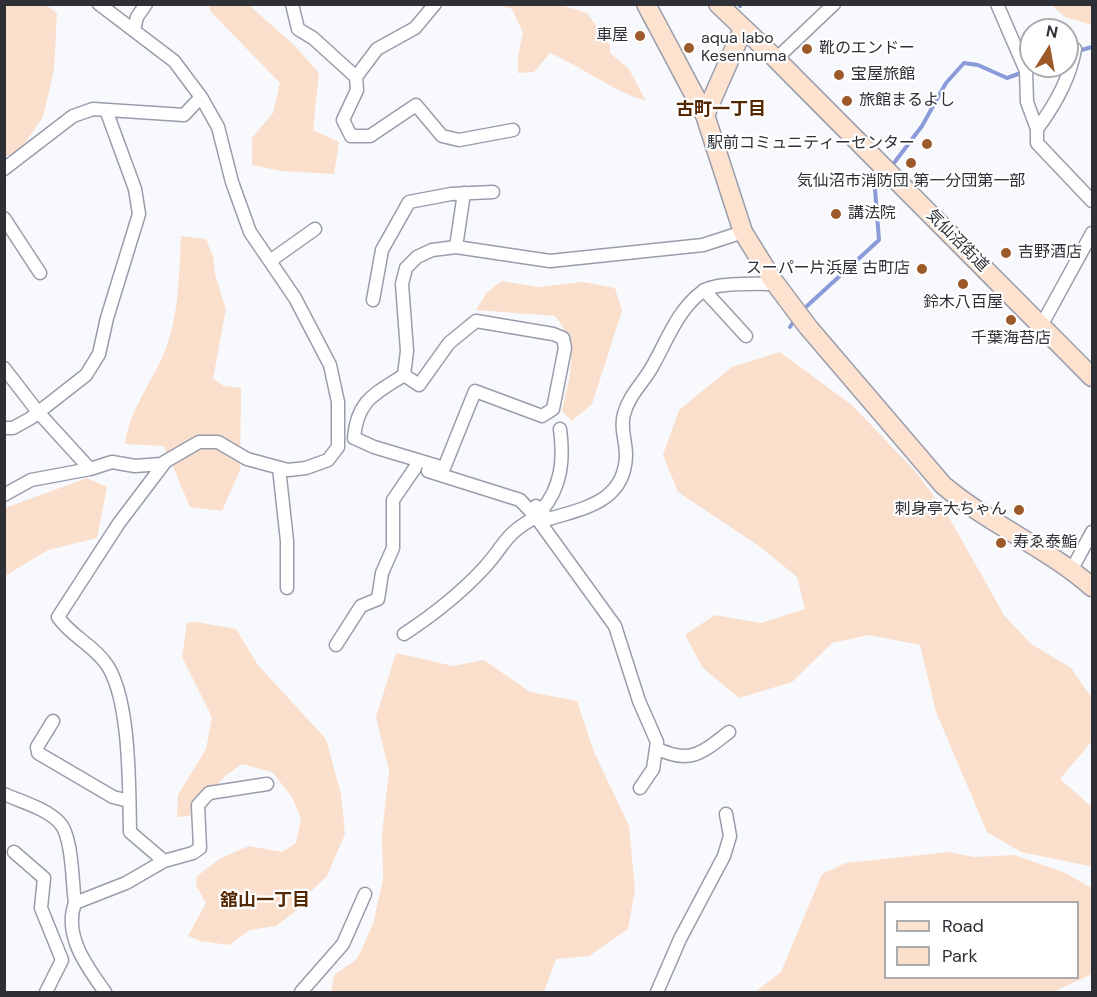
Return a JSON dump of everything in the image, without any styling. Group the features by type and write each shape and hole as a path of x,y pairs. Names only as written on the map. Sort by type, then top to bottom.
{"street":[{"path":"4,495 31,480 90,469 112,462 135,466 161,464 199,442 218,442 247,459 279,468 306,468 328,460 338,447 338,402 330,365 295,298 250,232 232,182 218,127 201,97 174,61 99,4"},
{"path":"135,30 137,17 147,4"},
{"path":"292,4 298,29 313,38 356,77"},
{"path":"435,4 415,28 377,49 356,77 357,90 343,120 351,136 370,136 416,105 442,136 459,140 513,130"},
{"path":"646,4 705,115 743,232 776,284 943,485 968,506 1072,569 1092,587"},
{"name":"気仙沼街道","path":"718,4 776,59 1092,377"},
{"path":"776,59 834,4"},
{"path":"997,4 1027,76 1027,102 1037,129 1037,143 1092,201"},
{"path":"705,115 743,29"},
{"path":"1037,129 1054,105 1066,78"},
{"path":"4,169 73,116 93,109 184,115 201,97"},
{"path":"4,428 13,429 86,375 99,354 106,318 139,214 135,189 106,110"},
{"path":"373,300 382,250 409,202 464,193 493,192"},
{"path":"456,248 464,193"},
{"path":"4,218 40,273"},
{"path":"270,261 315,229"},
{"path":"354,438 357,414 369,398 404,375 407,351 402,284 406,268 417,257 432,250 456,248 550,261 703,245 743,232"},
{"path":"1041,326 1092,233"},
{"path":"538,514 549,519 598,504 619,481 625,468 623,418 628,401 652,368 678,317 704,290 717,286 776,284"},
{"path":"704,290 746,336"},
{"path":"338,437 354,438 392,453 444,468 476,391 542,416 554,409 565,348 563,338 486,321 476,321 449,343 419,385 404,375"},
{"path":"4,368 38,412 90,469"},
{"path":"404,634 463,589 486,566 503,540 517,527 538,514 551,500 564,459 560,429"},
{"path":"392,453 415,468 520,500 521,497 529,499 615,626 639,701 657,742 653,769 640,788"},
{"path":"164,861 130,832 129,766 121,699 105,662 65,628 58,617 119,523 166,460"},
{"path":"279,468 287,542 287,588"},
{"path":"336,645 361,606 378,599 382,573 393,548 393,500 415,468"},
{"path":"1072,569 1092,532"},
{"path":"53,721 37,747 38,753 113,797 129,801"},
{"path":"656,748 670,755 693,756 704,752 729,732"},
{"path":"75,903 126,883 164,861 193,853 200,848 198,805 209,793 267,784"},
{"path":"4,794 58,821 67,834 75,903 69,918 84,963 105,993"},
{"path":"657,993 680,939 724,856 730,836 726,814"},
{"path":"14,852 44,878 40,908 62,960 46,993"},
{"path":"301,993 343,944 365,894"}],"green space":[{"path":"5,5 46,5 57,13 54,70 43,117 18,153 5,156"},
{"path":"209,5 249,5 295,46 319,73 313,130 339,142 334,174 281,171 252,165 252,138 273,113 280,83 210,11"},
{"path":"498,5 561,5 587,13 610,45 610,53 629,69 646,101 621,91 550,53 534,72 518,73 518,56 523,33 512,9"},
{"path":"1051,5 1092,5 1092,25 1079,21 1079,18 1065,17"},
{"path":"181,236 206,239 213,256 215,274 226,309 213,379 224,386 241,388 240,470 222,511 190,507 164,446 125,444 132,419 170,337 178,294"},
{"path":"502,281 538,287 583,282 615,288 622,311 592,404 572,421 562,411 570,373 571,350 563,328 555,316 476,310 487,292"},
{"path":"780,352 853,406 916,472 947,514 1004,615 1030,643 1071,668 1092,698 1092,741 1060,779 1092,807 1092,864 1089,866 1021,852 987,832 936,712 920,645 869,635 832,643 792,682 739,698 703,668 685,635 715,615 761,623 805,609 797,577 759,546 678,492 663,455 679,410 732,367"},
{"path":"87,478 107,487 97,538 48,550 5,576 5,508"},
{"path":"196,622 236,629 258,665 326,739 341,794 345,834 327,876 308,894 297,910 276,926 250,930 229,945 200,941 188,936 206,903 196,885 197,876 221,858 249,846 282,852 296,843 301,819 292,797 272,772 242,764 225,776 189,816 177,817 178,795 206,749 212,717 182,657 187,623"},
{"path":"396,653 453,666 484,660 530,692 577,701 594,752 629,826 635,890 628,929 589,956 556,959 544,992 331,992 334,975 357,959 373,924 383,880 382,834 389,771 376,717"},
{"path":"949,852 974,857 1015,855 1065,873 1092,888 1092,974 1053,992 755,992 781,972 822,874 846,863"}],"waterway":[{"path":"1079,51 1092,47"},
{"path":"891,167 922,126 946,83 964,63 978,65 1007,78 1019,74"},
{"path":"807,306 879,240 875,189 876,183 884,174"}],"place":[{"name":"車屋","path":"640,36"},
{"name":"aqua labo Kesennuma","path":"689,48"},
{"name":"靴のエンドー","path":"807,49"},
{"name":"宝屋旅館","path":"839,75"},
{"name":"旅館まるよし","path":"847,101"},
{"name":"駅前コミュニティーセンター","path":"927,144"},
{"name":"気仙沼市消防団 第一分団第一部","path":"911,163"},
{"name":"講法院","path":"836,214"},
{"name":"吉野酒店","path":"1006,253"},
{"name":"スーパー片浜屋 古町店","path":"922,269"},
{"name":"鈴木八百屋","path":"963,284"},
{"name":"千葉海苔店","path":"1011,320"},
{"name":"刺身亭大ちゃん","path":"1019,510"},
{"name":"寿ゑ泰鮨","path":"1001,543"}],"district":[{"name":"古町一丁目","path":"721,110"},
{"name":"舘山一丁目","path":"265,901"}]}
